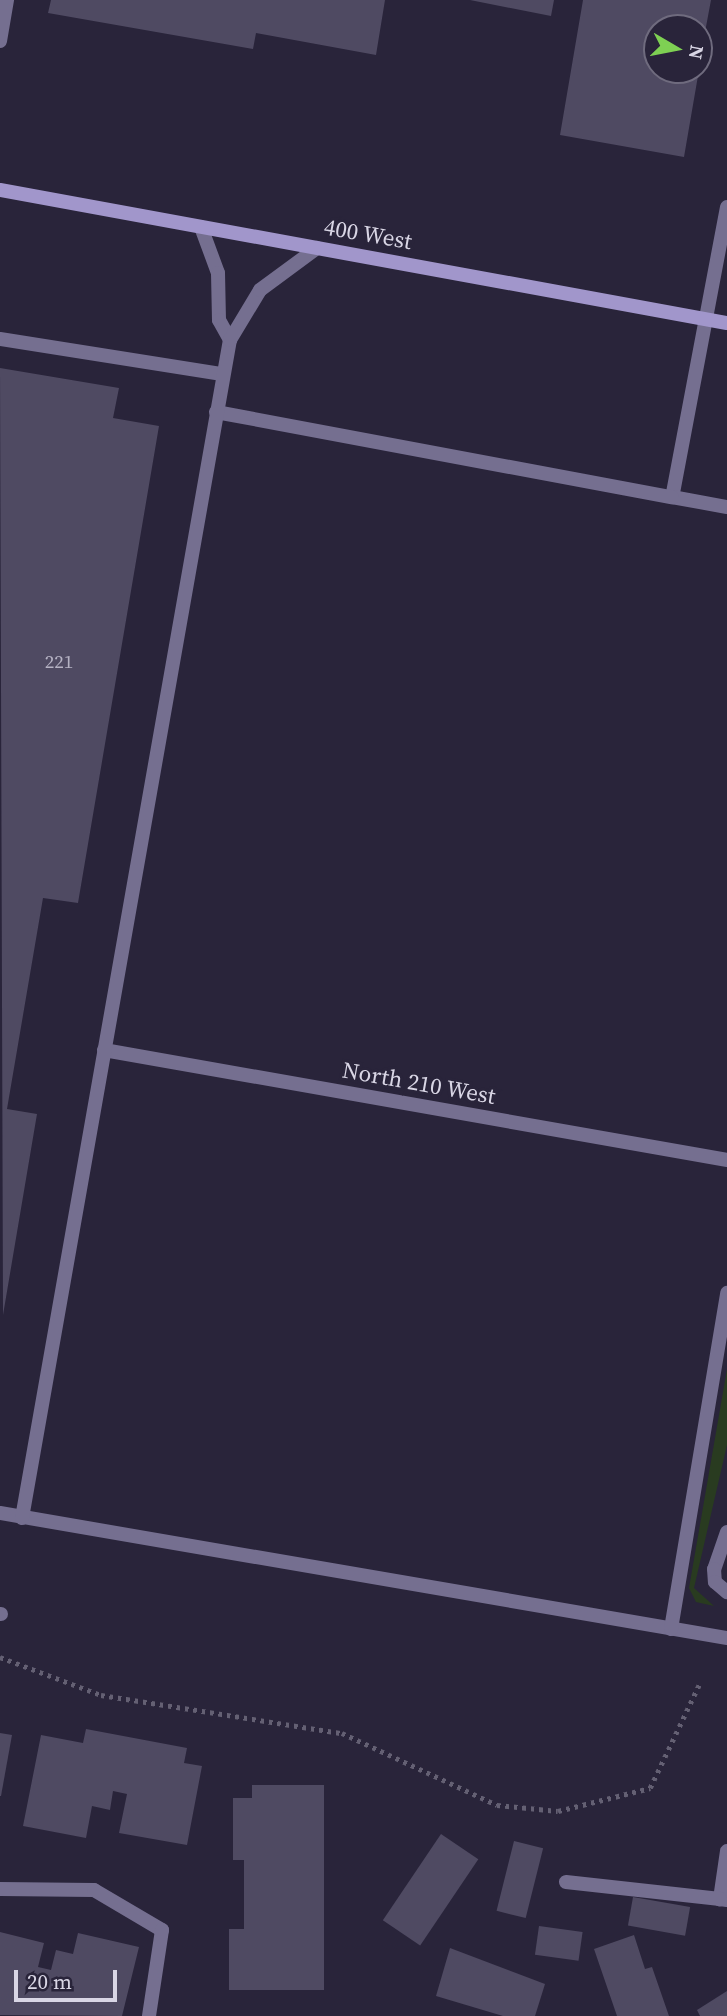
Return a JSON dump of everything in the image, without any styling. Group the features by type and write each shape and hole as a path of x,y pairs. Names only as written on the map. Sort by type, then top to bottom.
{"main road":[{"name":"400 West","path":"0,190 727,323"}],"street":[{"path":"0,41 4,6"},
{"path":"672,497 727,207"},
{"path":"201,227 218,273 219,320 230,340"},
{"path":"22,1518 222,374 230,340 260,290 317,248"},
{"path":"0,339 222,374"},
{"path":"216,412 727,507"},
{"name":"North 210 West","path":"104,1050 727,1160"},
{"path":"671,1629 727,1293"},
{"path":"0,1513 727,1638"},
{"path":"727,1532 714,1569 715,1582 727,1592"},
{"path":"566,1882 724,1899 727,1852"},
{"path":"0,1889 94,1890 162,1930 149,2016"}],"path":[{"path":"0,1657 101,1695 342,1732 497,1805 558,1811 650,1788 699,1685"}],"green space":[{"path":"727,1369 727,1445 694,1588 714,1606 696,1602 689,1588"}],"building":[{"path":"51,0 385,0 376,55 256,33 253,49 48,13"},
{"path":"470,0 554,0 551,16"},
{"path":"583,0 711,0 708,14 643,14 643,84 697,84 684,157 560,135"},
{"path":"0,368 119,388 113,418 159,426 78,903 43,898 7,1109 37,1114 3,1315"},
{"path":"86,1729 187,1748 184,1763 202,1766 187,1845 119,1833 127,1794 113,1791 110,1810 92,1806 86,1838 23,1826 41,1735 83,1743"},
{"path":"0,1733 12,1735 1,1796 0,1796"},
{"path":"252,1785 324,1785 324,1990 229,1990 229,1929 244,1929 244,1860 233,1860 233,1798 252,1798"},
{"path":"441,1834 478,1859 420,1945 383,1920"},
{"path":"514,1841 543,1848 526,1918 497,1911"},
{"path":"633,1897 690,1907 685,1936 628,1926"},
{"path":"539,1926 583,1932 579,1961 535,1955"},
{"path":"0,1932 44,1943 38,1967 51,1970 56,1950 73,1954 78,1933 139,1947 122,2016 0,2015"},
{"path":"634,1935 645,1969 652,1967 669,2016 617,2016 594,1949"},
{"path":"450,1948 545,1984 535,2016 503,2016 436,1996"},
{"path":"727,1991 727,2016 700,2016 697,2010"}]}
